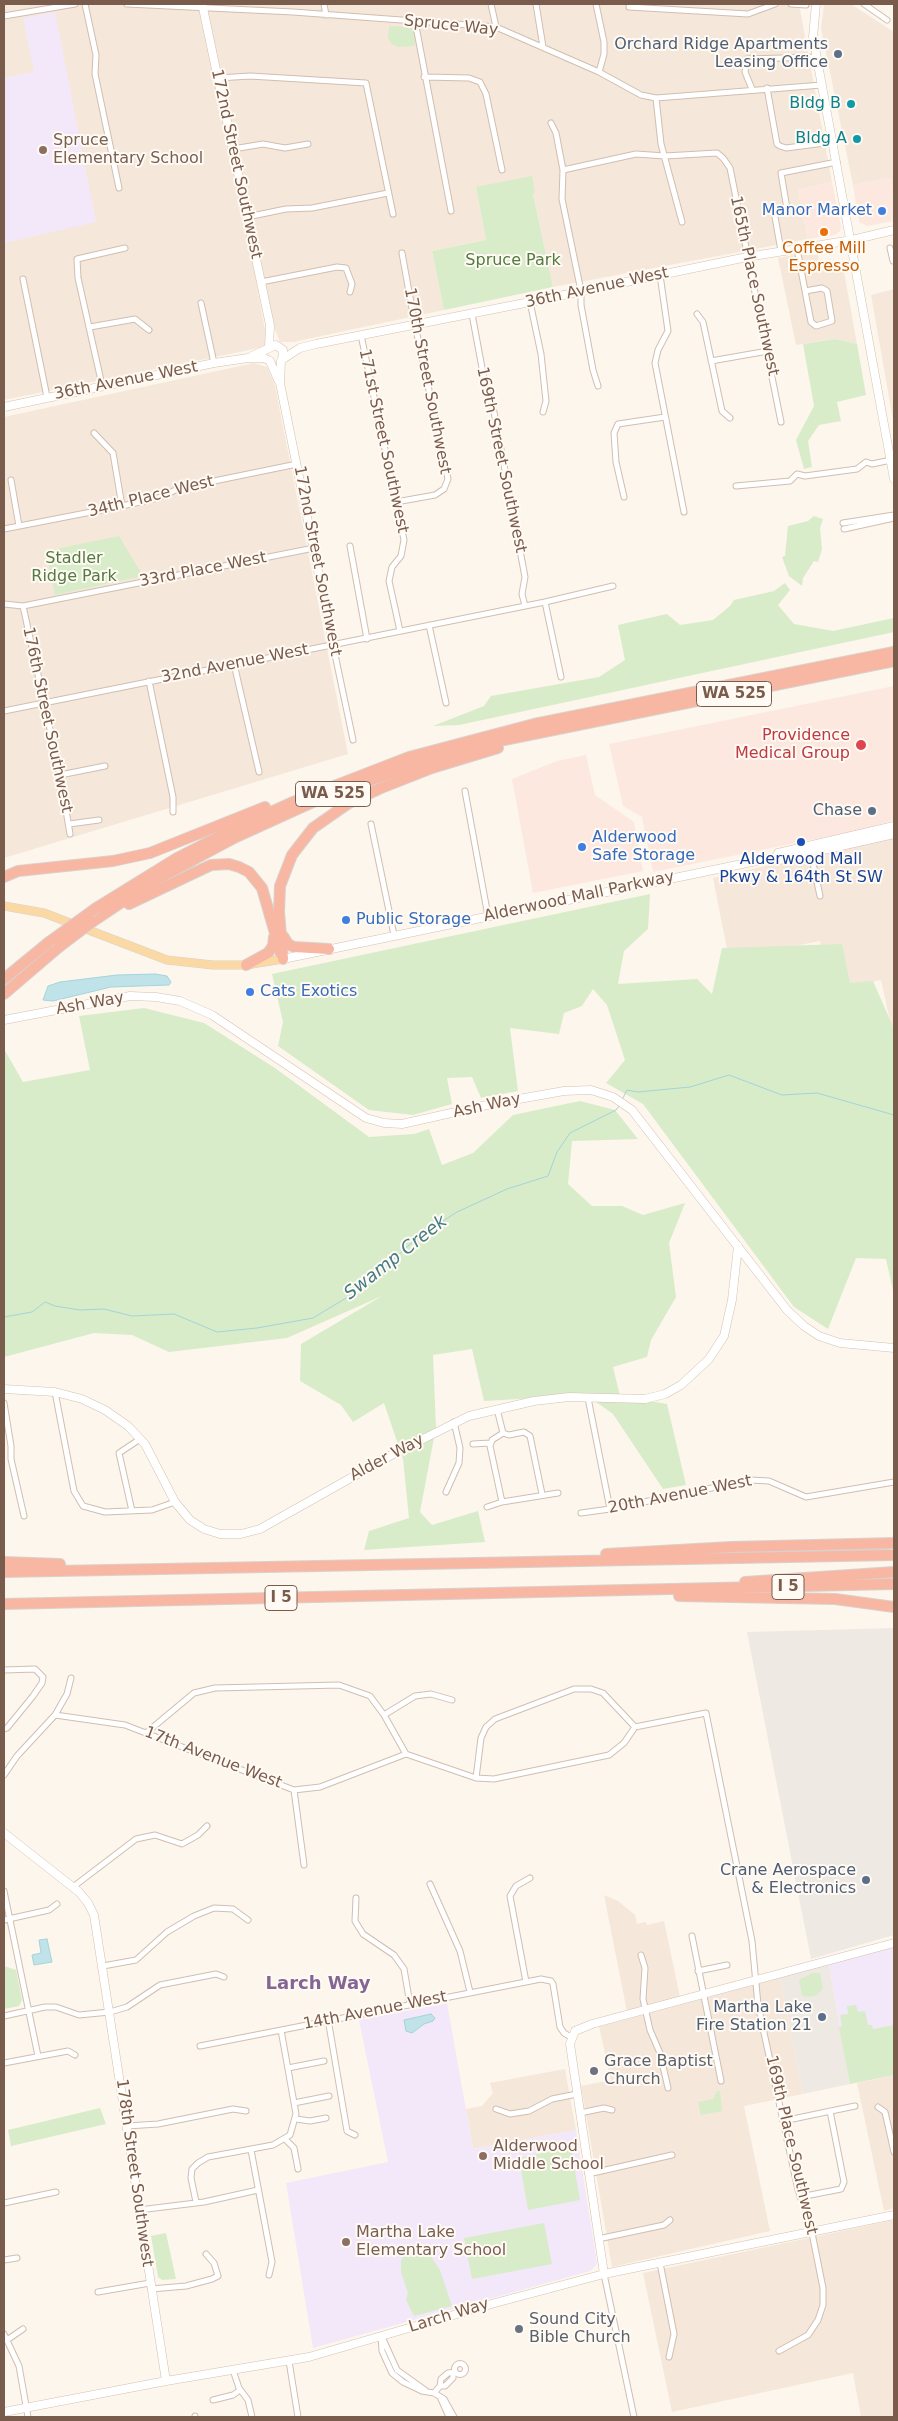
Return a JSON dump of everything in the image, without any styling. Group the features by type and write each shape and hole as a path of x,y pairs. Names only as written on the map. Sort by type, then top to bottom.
{"highway":[{"name":"WA 525","path":"4,994 54,944 96,908 177,858 240,826 360,775 408,757 534,724 894,652"},
{"name":"WA 525","path":"4,979 54,944 112,911 186,863 324,797 384,774 463,750 894,661"},
{"path":"246,965 268,953 273,946 278,935 279,900 285,869 300,842 327,816 381,788 432,768 573,726"},
{"path":"4,877 18,871 113,861 150,854 351,773 360,775"},
{"path":"112,911 199,869 220,863 229,864 249,872 262,888 278,935 283,959"},
{"path":"278,935 294,947 330,949"},
{"path":"770,1546 894,1536"},
{"path":"599,1559 608,1553 894,1543"},
{"name":"I 5","path":"4,1572 599,1559 810,1558 894,1555"},
{"path":"810,1558 894,1561"},
{"path":"4,1562 131,1568"},
{"path":"682,1590 779,1578 894,1572"},
{"name":"I 5","path":"4,1604 894,1584"},
{"path":"558,1591 836,1598 894,1607"}],"main road":[{"name":"Alderwood Mall Parkway","path":"4,906 44,913 167,960 199,964 246,965 283,959"}],"street":[{"path":"4,16 75,4"},
{"path":"85,4 96,55 95,74 119,188"},
{"name":"Spruce Way","path":"127,4 203,6 496,27 544,47 641,94 656,98 822,85"},
{"path":"324,4 326,15"},
{"path":"492,4 496,27"},
{"path":"536,4 544,47"},
{"path":"596,4 604,42 604,54 598,72"},
{"path":"629,8 748,14 775,4"},
{"path":"791,4 816,4 813,24 817,57 852,240 894,479"},
{"path":"864,4 887,20"},
{"name":"172nd Street Southwest","path":"203,6 270,325 269,348"},
{"path":"415,21 424,77 451,212"},
{"path":"752,89 746,72 747,59 817,57"},
{"path":"218,78 250,76 366,83 393,214"},
{"path":"424,77 469,78 480,82 486,94 502,170"},
{"path":"767,88 776,144 786,148 832,142"},
{"path":"656,98 661,144 682,222"},
{"path":"551,123 556,133 562,170 562,199 582,292 581,305 598,386"},
{"path":"233,149 263,144 285,148 308,144"},
{"name":"165th Place Southwest","path":"665,156 717,153 730,168 781,422"},
{"path":"562,170 636,154 665,156"},
{"path":"781,251 774,211 787,209 781,173 836,162"},
{"path":"248,217 286,209 312,208 388,193"},
{"name":"36th Avenue West","path":"281,347 300,348 747,257 852,240 894,230"},
{"path":"102,386 78,278 78,259 125,248"},
{"path":"890,248 894,263"},
{"path":"796,249 805,291 813,325 832,321 827,290 822,288 805,291"},
{"name":"170th Street Southwest","path":"396,502 434,495 444,489 448,479 415,325 402,253"},
{"path":"261,282 337,267 346,268 352,284 350,292"},
{"path":"660,275 668,330 658,350 655,363 684,512"},
{"path":"23,279 47,397"},
{"path":"530,302 541,354 546,401 543,412"},
{"path":"201,303 214,363"},
{"name":"169th Street Southwest","path":"472,314 485,384 494,412 525,577 522,594 525,606"},
{"path":"697,314 703,322 722,411 730,418"},
{"path":"90,328 135,319 149,330"},
{"name":"172nd Street Southwest","path":"270,325 281,347"},
{"name":"171st Street Southwest","path":"362,335 404,540 401,556 392,567 389,581 400,631"},
{"path":"276,345 281,347 284,353 282,360 276,363 270,361 266,354 269,348 276,345"},
{"name":"36th Avenue West","path":"248,358 269,348"},
{"name":"36th Avenue West","path":"282,360 300,348"},
{"path":"711,361 768,351"},
{"name":"36th Avenue West","path":"4,407 214,363 248,358 264,358 270,361"},
{"name":"172nd Street Southwest","path":"280,383 282,360"},
{"name":"172nd Street Southwest","path":"270,361 280,383 353,740"},
{"path":"624,497 616,462 614,433 618,424 665,417"},
{"path":"94,433 113,454 122,506"},
{"path":"736,486 790,481 797,474 804,476 856,469 866,462 872,464 891,460"},
{"name":"34th Place West","path":"4,529 122,506 158,498 180,488 297,464"},
{"path":"11,480 19,526"},
{"path":"844,526 894,516"},
{"path":"350,546 367,639"},
{"name":"33rd Place West","path":"4,604 23,606 314,548"},
{"name":"32nd Avenue West","path":"4,711 367,639 546,602 613,586"},
{"path":"546,602 561,676"},
{"name":"176th Street Southwest","path":"23,606 60,775 70,834"},
{"path":"429,625 446,703"},
{"path":"234,664 259,772"},
{"path":"149,682 173,797 173,812"},
{"path":"60,775 105,766"},
{"path":"465,791 488,916"},
{"path":"69,824 99,820"},
{"path":"371,824 394,935"},
{"name":"Alderwood Mall Parkway","path":"283,959 776,857 778,853 894,826"},
{"name":"Alderwood Mall Parkway","path":"776,857 779,860 811,854 894,834"},
{"path":"811,854 820,896"},
{"name":"Ash Way","path":"4,1020 130,996 156,997 180,1001 212,1015 366,1118 384,1123 402,1124 496,1103 564,1091 591,1090 621,1102 632,1110 787,1310 810,1330 840,1343 894,1348"},
{"name":"Alder Way","path":"4,1389 55,1392 82,1399 106,1410 128,1426 140,1439 160,1471 175,1502 190,1520 204,1529 220,1534 241,1534 260,1529 454,1422 497,1409 534,1401 569,1397 630,1400 655,1397 681,1386 696,1373 719,1345 728,1324 738,1246"},
{"path":"55,1392 74,1491 83,1506 105,1512 132,1511 152,1510 175,1502"},
{"path":"588,1398 610,1510"},
{"path":"4,1404 11,1446 10,1459 24,1516"},
{"path":"497,1409 504,1433"},
{"path":"446,1492 459,1463 460,1448 454,1422"},
{"path":"504,1433 509,1435 524,1432 530,1436 542,1494"},
{"path":"474,1444 490,1443 504,1433"},
{"path":"132,1511 119,1452 140,1439"},
{"path":"490,1443 502,1502"},
{"name":"20th Avenue West","path":"581,1513 610,1510 750,1480 769,1481 806,1497 894,1482"},
{"path":"488,1507 502,1502 542,1494 558,1493"},
{"path":"4,1670 35,1669 42,1677 42,1684 34,1696 7,1728 4,1729"},
{"path":"4,1774 17,1756 55,1715 68,1694 71,1678"},
{"path":"146,1733 194,1694 215,1688 339,1685 370,1696 384,1715 406,1754 476,1778 494,1779 610,1755 624,1743 635,1728 603,1693 591,1689 574,1689 495,1719 486,1727 481,1738 476,1778"},
{"path":"384,1715 415,1696 431,1694 452,1700"},
{"name":"169th Place Southwest","path":"635,1728 706,1713 752,1941 755,1980 783,2121 800,2197 809,2218 824,2288 823,2305 818,2320 808,2335 779,2351"},
{"name":"17th Avenue West","path":"55,1715 114,1722 294,1790 320,1787 406,1754"},
{"path":"294,1790 304,1865"},
{"path":"73,1887 136,1839 155,1835 182,1844 198,1835 207,1826"},
{"name":"178th Street Southwest","path":"4,1833 73,1887 86,1900 94,1916 166,2381"},
{"path":"526,1982 510,1896 516,1886 530,1878"},
{"path":"430,1884 460,1951 470,1992"},
{"path":"4,1891 7,1920 38,2056"},
{"path":"356,1898 355,1921 362,1934 394,1955 404,1969 410,2004"},
{"path":"7,1920 49,1910 57,1904"},
{"path":"103,1966 136,1960 167,1932 194,1916 214,1908 233,1909 248,1920"},
{"path":"692,1936 721,2081"},
{"path":"634,2417 598,2239 570,2044 572,2037 580,2028 894,1942"},
{"path":"641,1955 645,1968 642,1994 650,2030 660,2053 668,2088"},
{"path":"698,1971 727,1965"},
{"path":"4,2016 29,2010 56,2007 79,2015 110,2012 127,2008 160,1984 216,1974 224,1977"},
{"name":"14th Avenue West","path":"200,2046 328,2019 541,1979 551,1981 554,1987 560,2027 572,2037"},
{"path":"328,2019 347,2131 355,2135"},
{"path":"196,2202 191,2178 192,2169 198,2163 208,2158 273,2145 287,2137 296,2119 281,2030"},
{"path":"4,2063 68,2051 75,2055"},
{"path":"288,2068 324,2061"},
{"path":"496,2109 510,2114 528,2111 552,2100 577,2094"},
{"path":"294,2103 329,2096"},
{"path":"783,2121 856,2106"},
{"path":"878,2107 885,2112 894,2152"},
{"path":"580,2113 604,2108 612,2110"},
{"path":"127,2126 158,2124 233,2109 246,2111"},
{"path":"800,2197 836,2190 843,2186 844,2179 830,2112"},
{"path":"296,2119 310,2121 326,2118"},
{"path":"287,2137 294,2148 298,2169"},
{"path":"251,2150 272,2262 268,2275"},
{"path":"588,2174 672,2155"},
{"path":"140,2210 258,2190"},
{"path":"4,2203 56,2192"},
{"name":"Larch Way","path":"4,2412 166,2381 289,2361 604,2274 894,2216"},
{"path":"598,2239 664,2225 670,2220"},
{"path":"98,2292 150,2286 186,2286 212,2280 218,2276 214,2263 206,2254"},
{"path":"4,2260 16,2258"},
{"path":"660,2263 674,2334 670,2357"},
{"path":"8,2340 23,2329"},
{"path":"4,2334 19,2366 28,2417"},
{"path":"381,2336 397,2370 426,2390 444,2399 454,2417"},
{"path":"289,2361 298,2417"},
{"path":"233,2370 240,2390 248,2400 252,2417"},
{"path":"434,2393 440,2386 445,2386 454,2373"},
{"path":"214,2400 233,2395 240,2390"},
{"path":"441,2399 448,2417"}],"shaded area":[{"path":"4,4 198,4 254,269 267,341 264,347 4,400"},
{"path":"206,4 799,4 832,182 798,190 808,239 553,287 533,194 535,193 476,187 486,240 432,251 444,310 293,342 280,342 275,330"},
{"path":"824,4 851,4 894,32 894,200 890,178 853,185 821,28"},
{"name":"Spruce Elementary School","path":"55,12 96,222 4,243 4,78 34,72 23,18"},
{"path":"890,178 894,200 894,221 867,226 859,222 853,185"},
{"path":"832,182 841,227 840,231 835,235 808,239 798,190"},
{"path":"794,255 818,255 821,271 843,266 857,344 835,339 796,345 778,258"},
{"path":"894,289 894,426 871,295"},
{"path":"254,363 267,367 275,386 348,754 4,858 4,417"},
{"path":"894,686 894,820 865,829 653,872 642,817 623,806 609,744"},
{"name":"Alderwood Safe Storage","path":"586,755 595,795 634,822 643,871 533,893 512,779 557,761"},
{"path":"894,836 894,1039 881,980 831,991 820,941 729,959 713,878"},
{"path":"894,1628 894,1935 811,1959 747,1632"},
{"path":"604,1895 618,1901 635,1915 637,1924 646,1922 647,1925 664,1921 680,1997 627,2012"},
{"path":"894,1946 894,2075 850,2084 829,1964"},
{"path":"829,1964 850,2084 803,2094 780,1978"},
{"path":"780,1978 803,2094 744,2106 770,2231 612,2267 581,2086 611,2080 599,2027"},
{"name":"Alderwood Middle School","path":"447,2003 473,2149 576,2130 597,2264 590,2271 313,2348 286,2183 388,2162 359,2020"},
{"path":"565,2069 576,2130 473,2149 466,2109 482,2106 493,2093 490,2083"},
{"path":"894,2075 894,2208 884,2211 857,2083"},
{"path":"894,2220 894,2417 861,2417 853,2373 672,2412 643,2273"}],"green space":[{"path":"389,26 411,27 414,30 415,46 399,47 391,44 388,37"},
{"name":"Spruce Park","path":"532,176 535,193 533,194 553,287 444,310 432,251 486,240 476,187"},
{"path":"835,339 857,344 866,395 837,402 841,421 819,425 808,441 812,467 804,469 796,440 814,406 803,344"},
{"path":"814,516 823,519 820,528 822,549 818,562 814,561 803,578 802,586 789,576 782,557 785,556 788,526 808,521"},
{"name":"Stadler Ridge Park","path":"119,536 143,576 55,595 46,551"},
{"path":"785,583 790,590 778,605 794,624 833,631 894,618 894,632 459,725 433,726 484,706 491,696 599,677 625,660 618,625 667,614 680,625 713,620 730,606 734,600 774,591"},
{"path":"650,894 648,929 624,951 618,984 697,979 712,994 722,948 842,944 850,983 873,981 894,1029 894,1295 886,1259 856,1258 828,1329 794,1307 643,1104 606,1083 625,1060 607,1005 593,989 582,1006 564,1013 559,1034 510,1028 518,1091 481,1098 472,1077 447,1078 452,1104 413,1115 369,1110 278,1046 283,1022 272,974"},
{"name":"Swamp Creek","path":"144,1008 204,1023 275,1068 369,1137 414,1134 429,1129 442,1165 473,1153 513,1115 580,1101 615,1110 638,1139 572,1141 568,1184 592,1206 622,1206 643,1215 685,1203 669,1243 676,1297 651,1340 647,1357 613,1367 620,1396 667,1404 686,1485 663,1489 613,1414 586,1395 484,1401 472,1349 433,1355 436,1427 420,1512 432,1525 478,1511 485,1542 364,1550 369,1531 409,1518 403,1459 384,1403 353,1422 341,1405 300,1381 301,1344 382,1296 287,1338 169,1352 132,1335 94,1333 4,1357 4,1049 23,1082 90,1070 79,1016"},
{"path":"4,1966 16,1970 22,2000 19,2006 4,2009"},
{"path":"812,1973 820,1973 823,1989 815,1996 806,1997 802,1995 799,1980"},
{"path":"856,2005 858,2012 865,2011 868,2025 872,2025 873,2029 894,2025 894,2075 850,2084 839,2027 842,2026 840,2015 848,2014 847,2006"},
{"path":"717,2091 720,2091 722,2111 701,2115 698,2102 713,2099"},
{"path":"100,2108 106,2124 11,2146 8,2130"},
{"path":"571,2147 580,2200 528,2210 519,2158"},
{"path":"544,2223 552,2264 472,2279 464,2238"},
{"path":"166,2233 176,2279 162,2280 158,2277 151,2236"},
{"path":"430,2255 440,2270 452,2306 414,2316 406,2300 408,2293 401,2272 401,2261 403,2257"}],"water":[{"path":"155,974 167,976 171,982 169,985 111,987 53,1001 43,1000 48,986 60,982 117,975"},
{"path":"47,1939 52,1962 34,1965 32,1955 41,1953 39,1940"},
{"path":"431,2014 435,2018 433,2021 424,2024 412,2033 406,2031 404,2020"}],"waterway":[{"name":"Swamp Creek","path":"622,1100 627,1090 638,1092 690,1087 729,1075 782,1095 817,1093 894,1115"},
{"name":"Swamp Creek","path":"4,1317 32,1312 45,1302 55,1306 80,1310 104,1309 132,1316 174,1314 217,1332 257,1328 313,1318 361,1289 418,1237 457,1212 507,1189 548,1176 557,1152 570,1133 616,1110 619,1106"}],"place":[{"name":"Orchard Ridge Apartments Leasing Office","path":"838,54"},
{"name":"Bldg B","path":"851,104"},
{"name":"Bldg A","path":"857,139"},
{"name":"Spruce Elementary School","path":"43,150"},
{"name":"Manor Market","path":"882,211"},
{"name":"Coffee Mill Espresso","path":"824,232"},
{"name":"Providence Medical Group","path":"861,745"},
{"name":"Chase","path":"872,811"},
{"name":"Alderwood Mall Pkwy & 164th St SW","path":"801,842"},
{"name":"Alderwood Safe Storage","path":"582,847"},
{"name":"Public Storage","path":"346,920"},
{"name":"Cats Exotics","path":"250,992"},
{"name":"Crane Aerospace & Electronics","path":"866,1880"},
{"name":"Martha Lake Fire Station 21","path":"822,2017"},
{"name":"Grace Baptist Church","path":"594,2071"},
{"name":"Alderwood Middle School","path":"483,2156"},
{"name":"Martha Lake Elementary School","path":"346,2242"},
{"name":"Sound City Bible Church","path":"519,2329"}],"district":[{"name":"Larch Way","path":"318,1984"}]}
